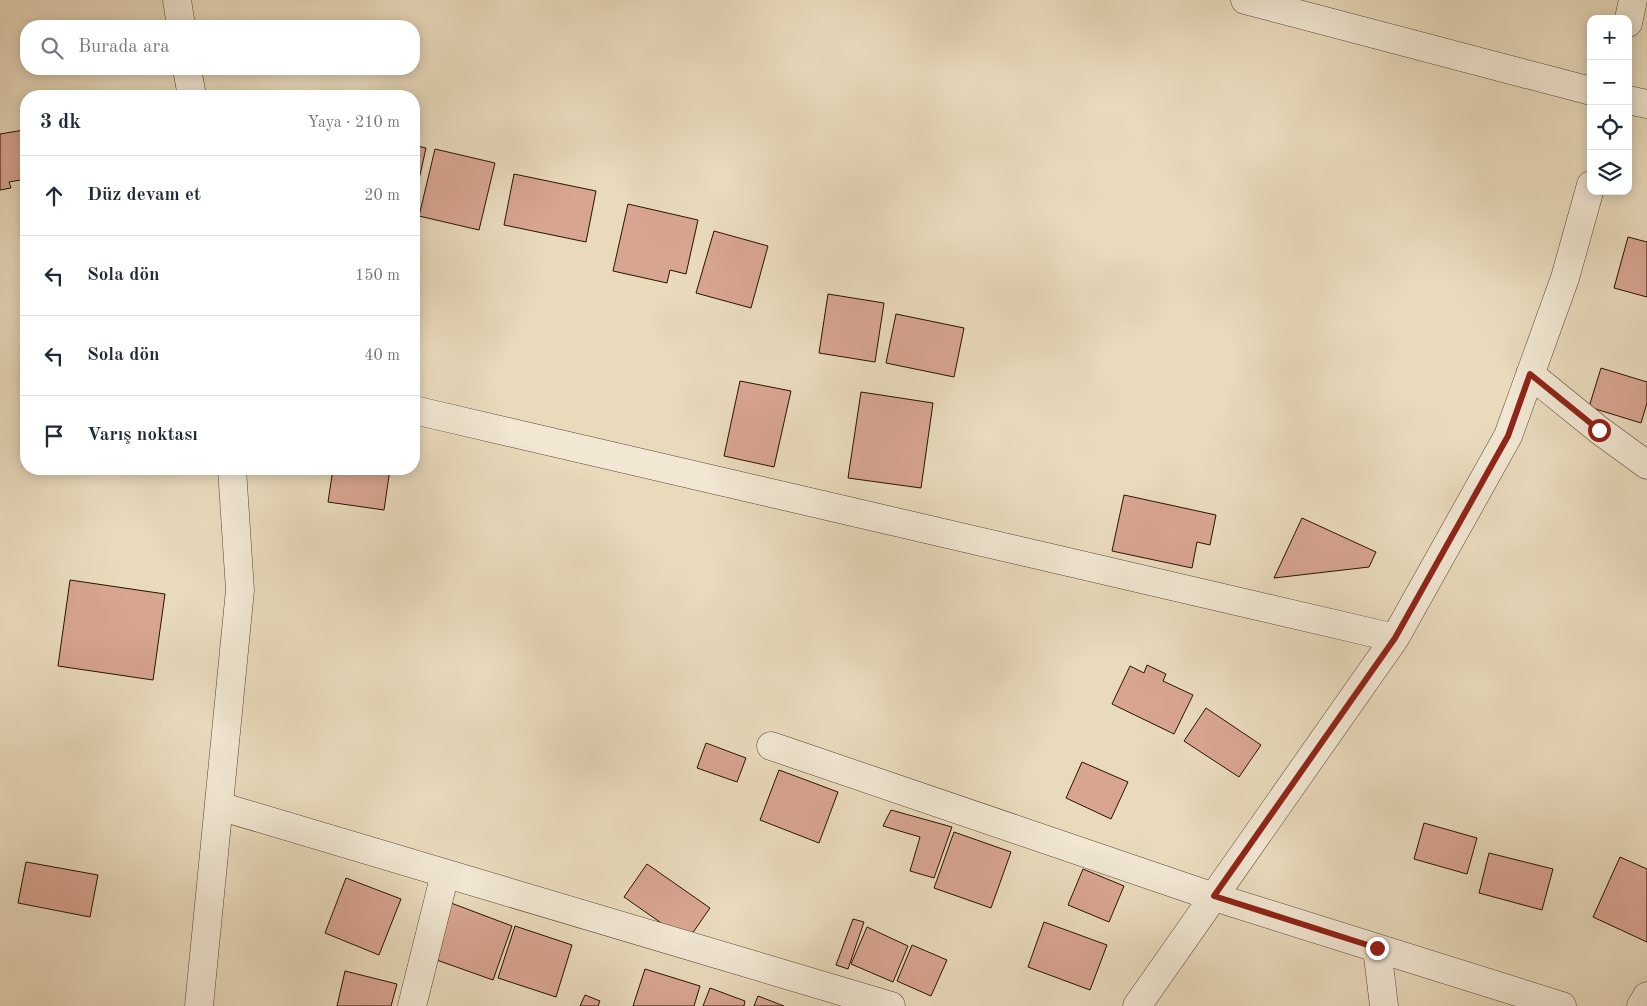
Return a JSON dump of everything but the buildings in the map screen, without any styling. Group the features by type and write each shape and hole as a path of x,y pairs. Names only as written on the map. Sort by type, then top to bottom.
{"street":[{"path":"177,0 180,20"},
{"path":"1245,0 1587,90"},
{"path":"1629,15 1632,0"},
{"path":"188,75 191,90"},
{"path":"1632,101 1647,104"},
{"path":"1137,1006 1395,638 1508,436 1565,278 1588,195"},
{"path":"1530,374 1599,430 1647,465"},
{"path":"420,411 1395,638"},
{"path":"199,1006 240,590 232,475"},
{"path":"771,746 1214,896 1562,1006"},
{"path":"218,806 891,1006"},
{"path":"412,1006 445,874"},
{"path":"1377,948 1384,1006"},
{"path":"1641,1006 1647,996"}],"route":[{"path":"1377,948 1214,896 1395,638 1508,436 1530,374 1599,430"}]}
